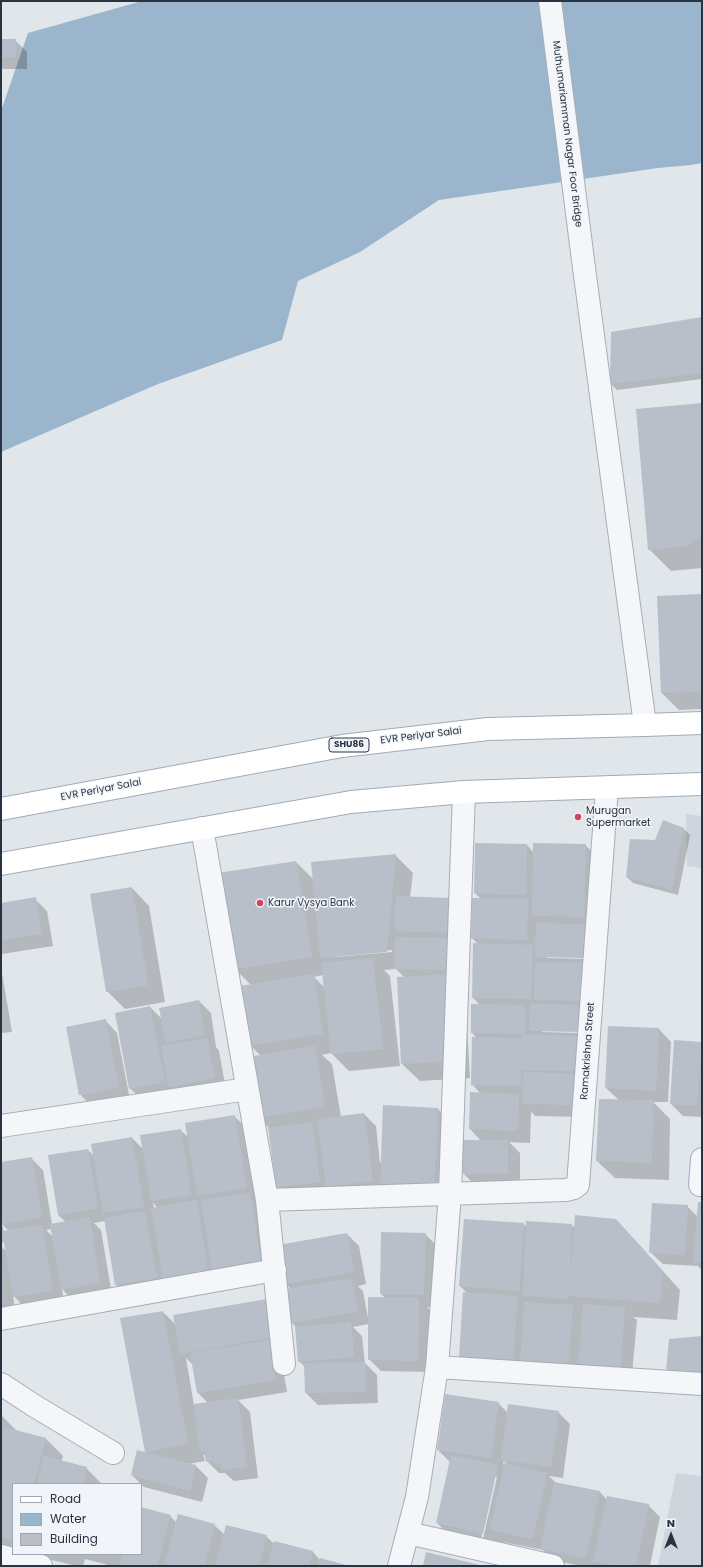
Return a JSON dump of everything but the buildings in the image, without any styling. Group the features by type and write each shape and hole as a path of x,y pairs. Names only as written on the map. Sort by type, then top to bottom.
{"main road":[{"name":"EVR Periyar Salai","path":"1,809 342,746 488,729 645,726 702,723"},
{"path":"1,864 352,802 464,792 702,784"}],"street":[{"name":"Muthumariamman Nagar Foor Bridge","path":"550,1 645,726"},
{"name":"Ramakrishna Street","path":"450,1193 566,1190 574,1188 578,1185 607,788"},
{"path":"399,1566 418,1497 437,1366 450,1193 464,792"},
{"path":"202,828 267,1200 284,1364"},
{"path":"1,1126 247,1089"},
{"path":"702,1159 700,1185 702,1185"},
{"path":"267,1200 450,1193"},
{"path":"1,1319 275,1270"},
{"path":"437,1366 702,1384"},
{"path":"1,1384 33,1405 113,1452"},
{"path":"408,1533 553,1566"},
{"path":"1,1556 41,1566"}],"shaded area":[{"path":"686,814 702,816 702,868 687,866"},
{"path":"676,1473 702,1476 702,1566 658,1566"}],"water":[{"path":"142,1 702,1 702,163 439,200 360,252 298,281 282,340 158,384 1,452 1,111 28,33"}],"place":[{"name":"Murugan Supermarket","path":"578,817"},
{"name":"Karur Vysya Bank","path":"260,903"}]}
